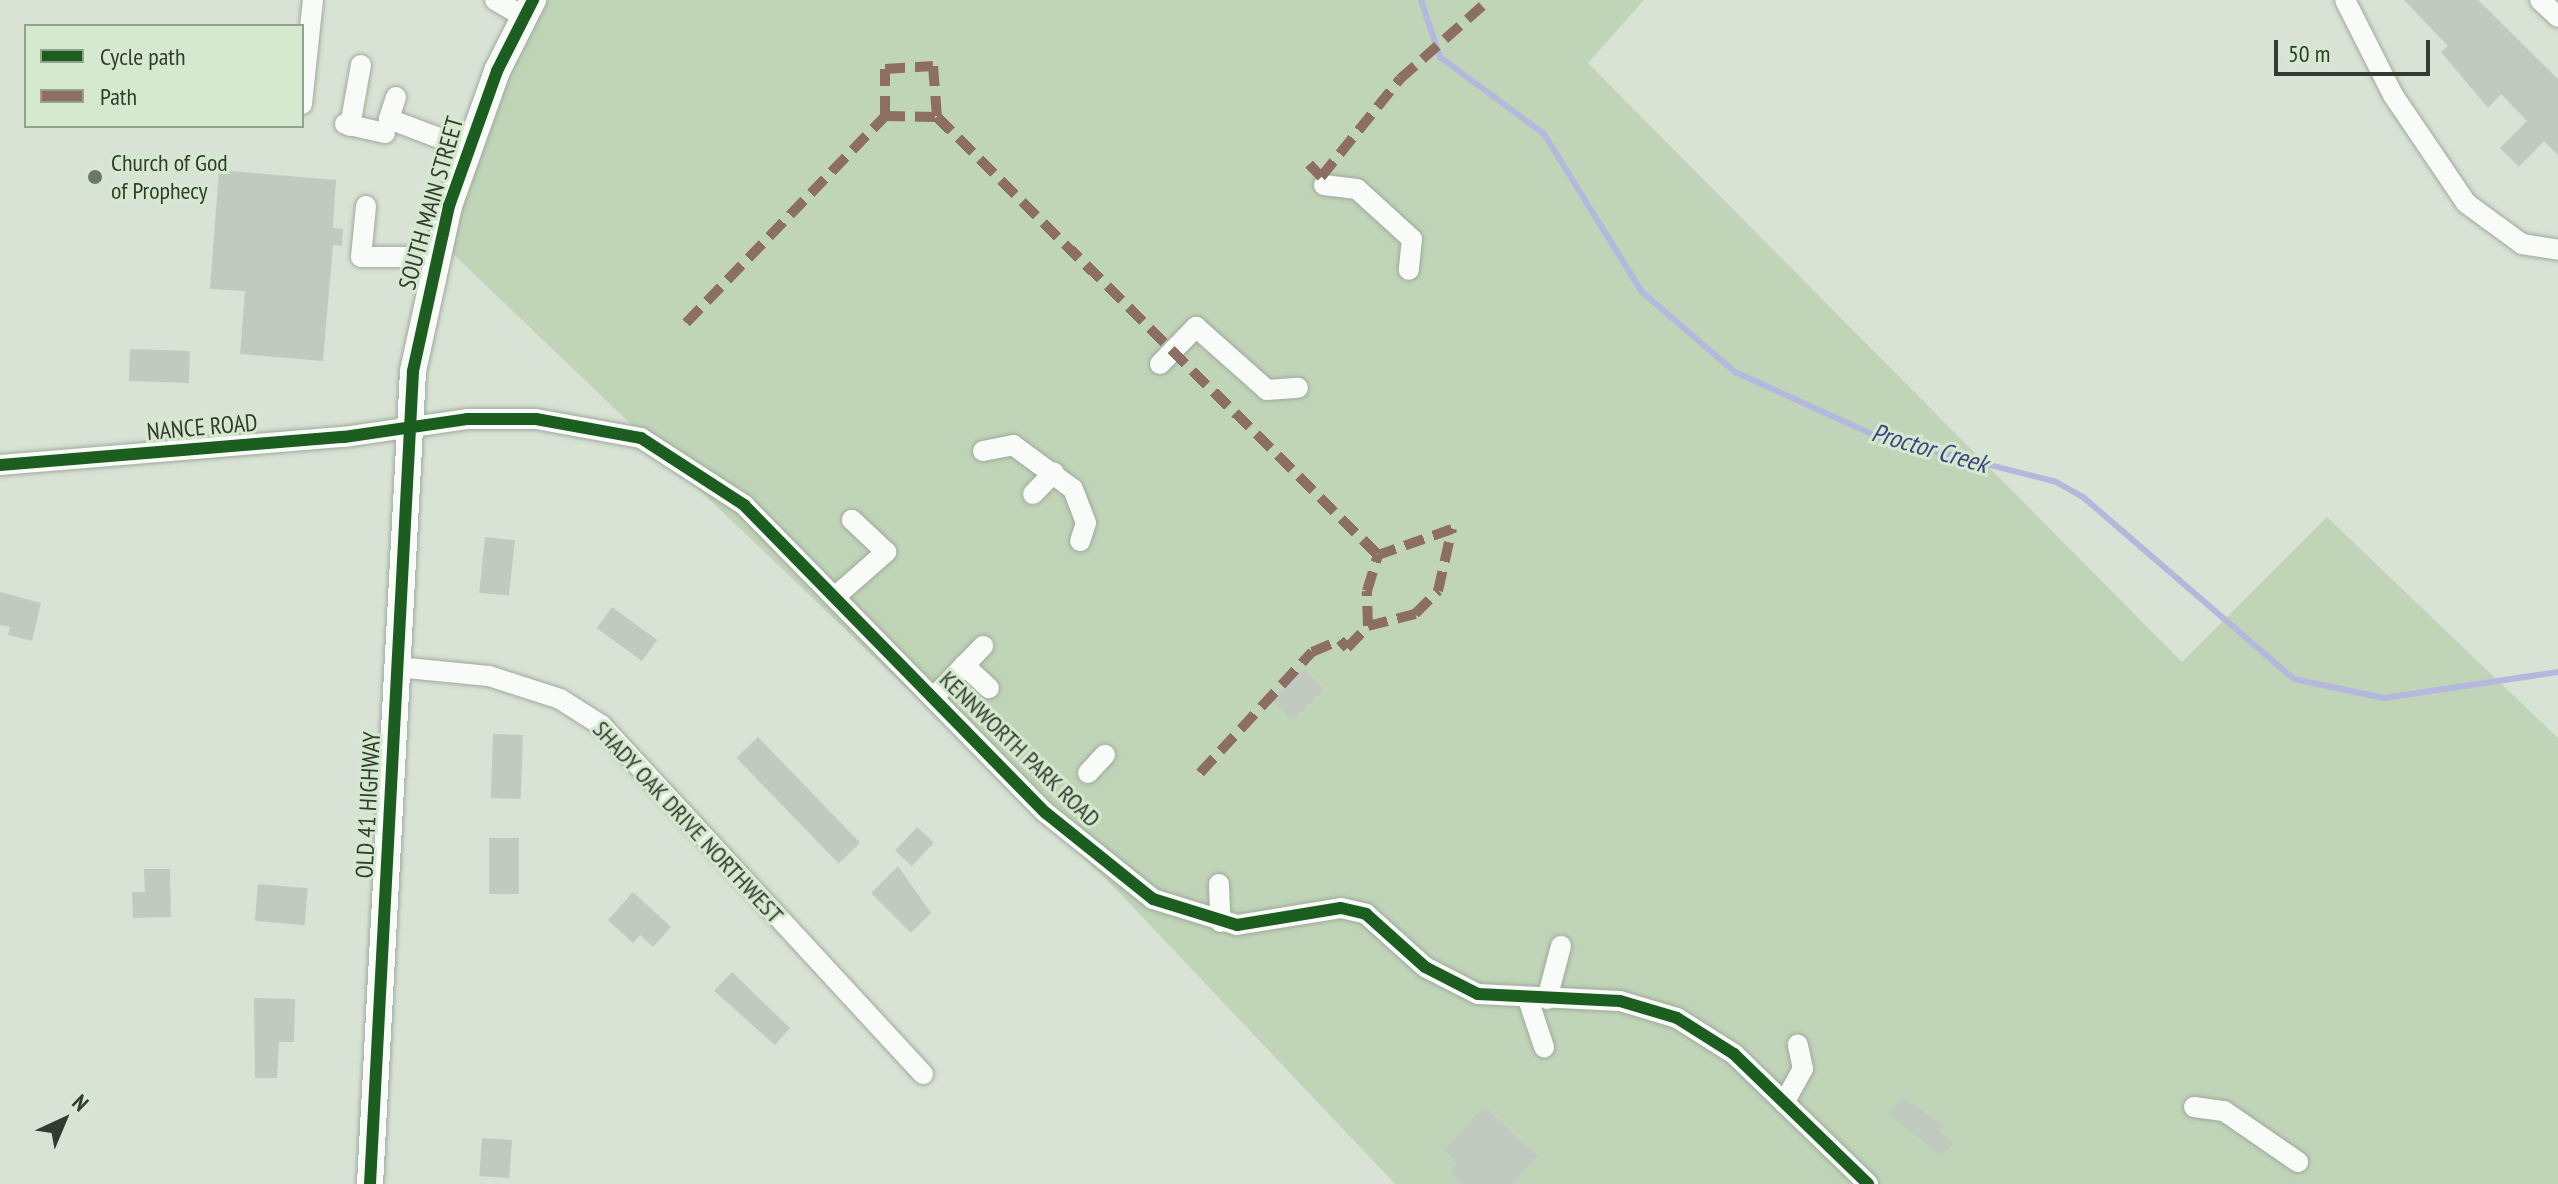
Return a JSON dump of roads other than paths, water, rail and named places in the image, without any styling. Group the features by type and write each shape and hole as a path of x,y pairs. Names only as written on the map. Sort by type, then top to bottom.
{"main road":[{"name":"SOUTH MAIN STREET","path":"408,428 436,257 468,149 528,9"},
{"name":"OLD 41 HIGHWAY","path":"370,1184 408,428"}],"street":[{"path":"304,59 313,0"},
{"path":"495,0 528,9"},
{"path":"2345,0 2414,131 2466,203 2522,244 2558,250"},
{"path":"2540,0 2558,17"},
{"path":"361,65 348,125 385,133"},
{"path":"396,97 389,119 468,149"},
{"path":"1324,185 1357,189 1412,239 1409,270"},
{"path":"366,206 361,257 436,257"},
{"path":"1160,364 1196,327 1267,390 1298,388"},
{"name":"KENNWORTH PARK ROAD","path":"408,428 536,419 641,438 723,487 836,596 1046,813 1131,884 1220,922 1341,908 1366,914 1441,979 1478,994 1620,1001 1677,1018 1734,1054 1868,1184"},
{"name":"NANCE ROAD","path":"0,465 408,428"},
{"path":"983,451 1013,445 1054,472 1073,489 1086,523 1080,541"},
{"path":"1033,494 1054,472"},
{"path":"836,596 886,552 852,520"},
{"path":"934,697 983,646"},
{"path":"964,665 989,688"},
{"name":"SHADY OAK DRIVE NORTHWEST","path":"397,667 489,676 560,699 601,725 923,1074"},
{"path":"1088,773 1105,755"},
{"path":"1219,884 1220,922"},
{"path":"1544,1047 1537,999 1561,946"},
{"path":"1784,1103 1803,1069 1798,1045"},
{"path":"2194,1107 2224,1111 2298,1162"}],"waterway":[{"name":"Proctor Creek","path":"1421,0 1440,57 1544,134 1642,292 1735,372 1876,436 2056,482 2083,497 2294,679 2384,698 2558,672"}],"place":[{"name":"Church of God of Prophecy","path":"95,177"}]}
